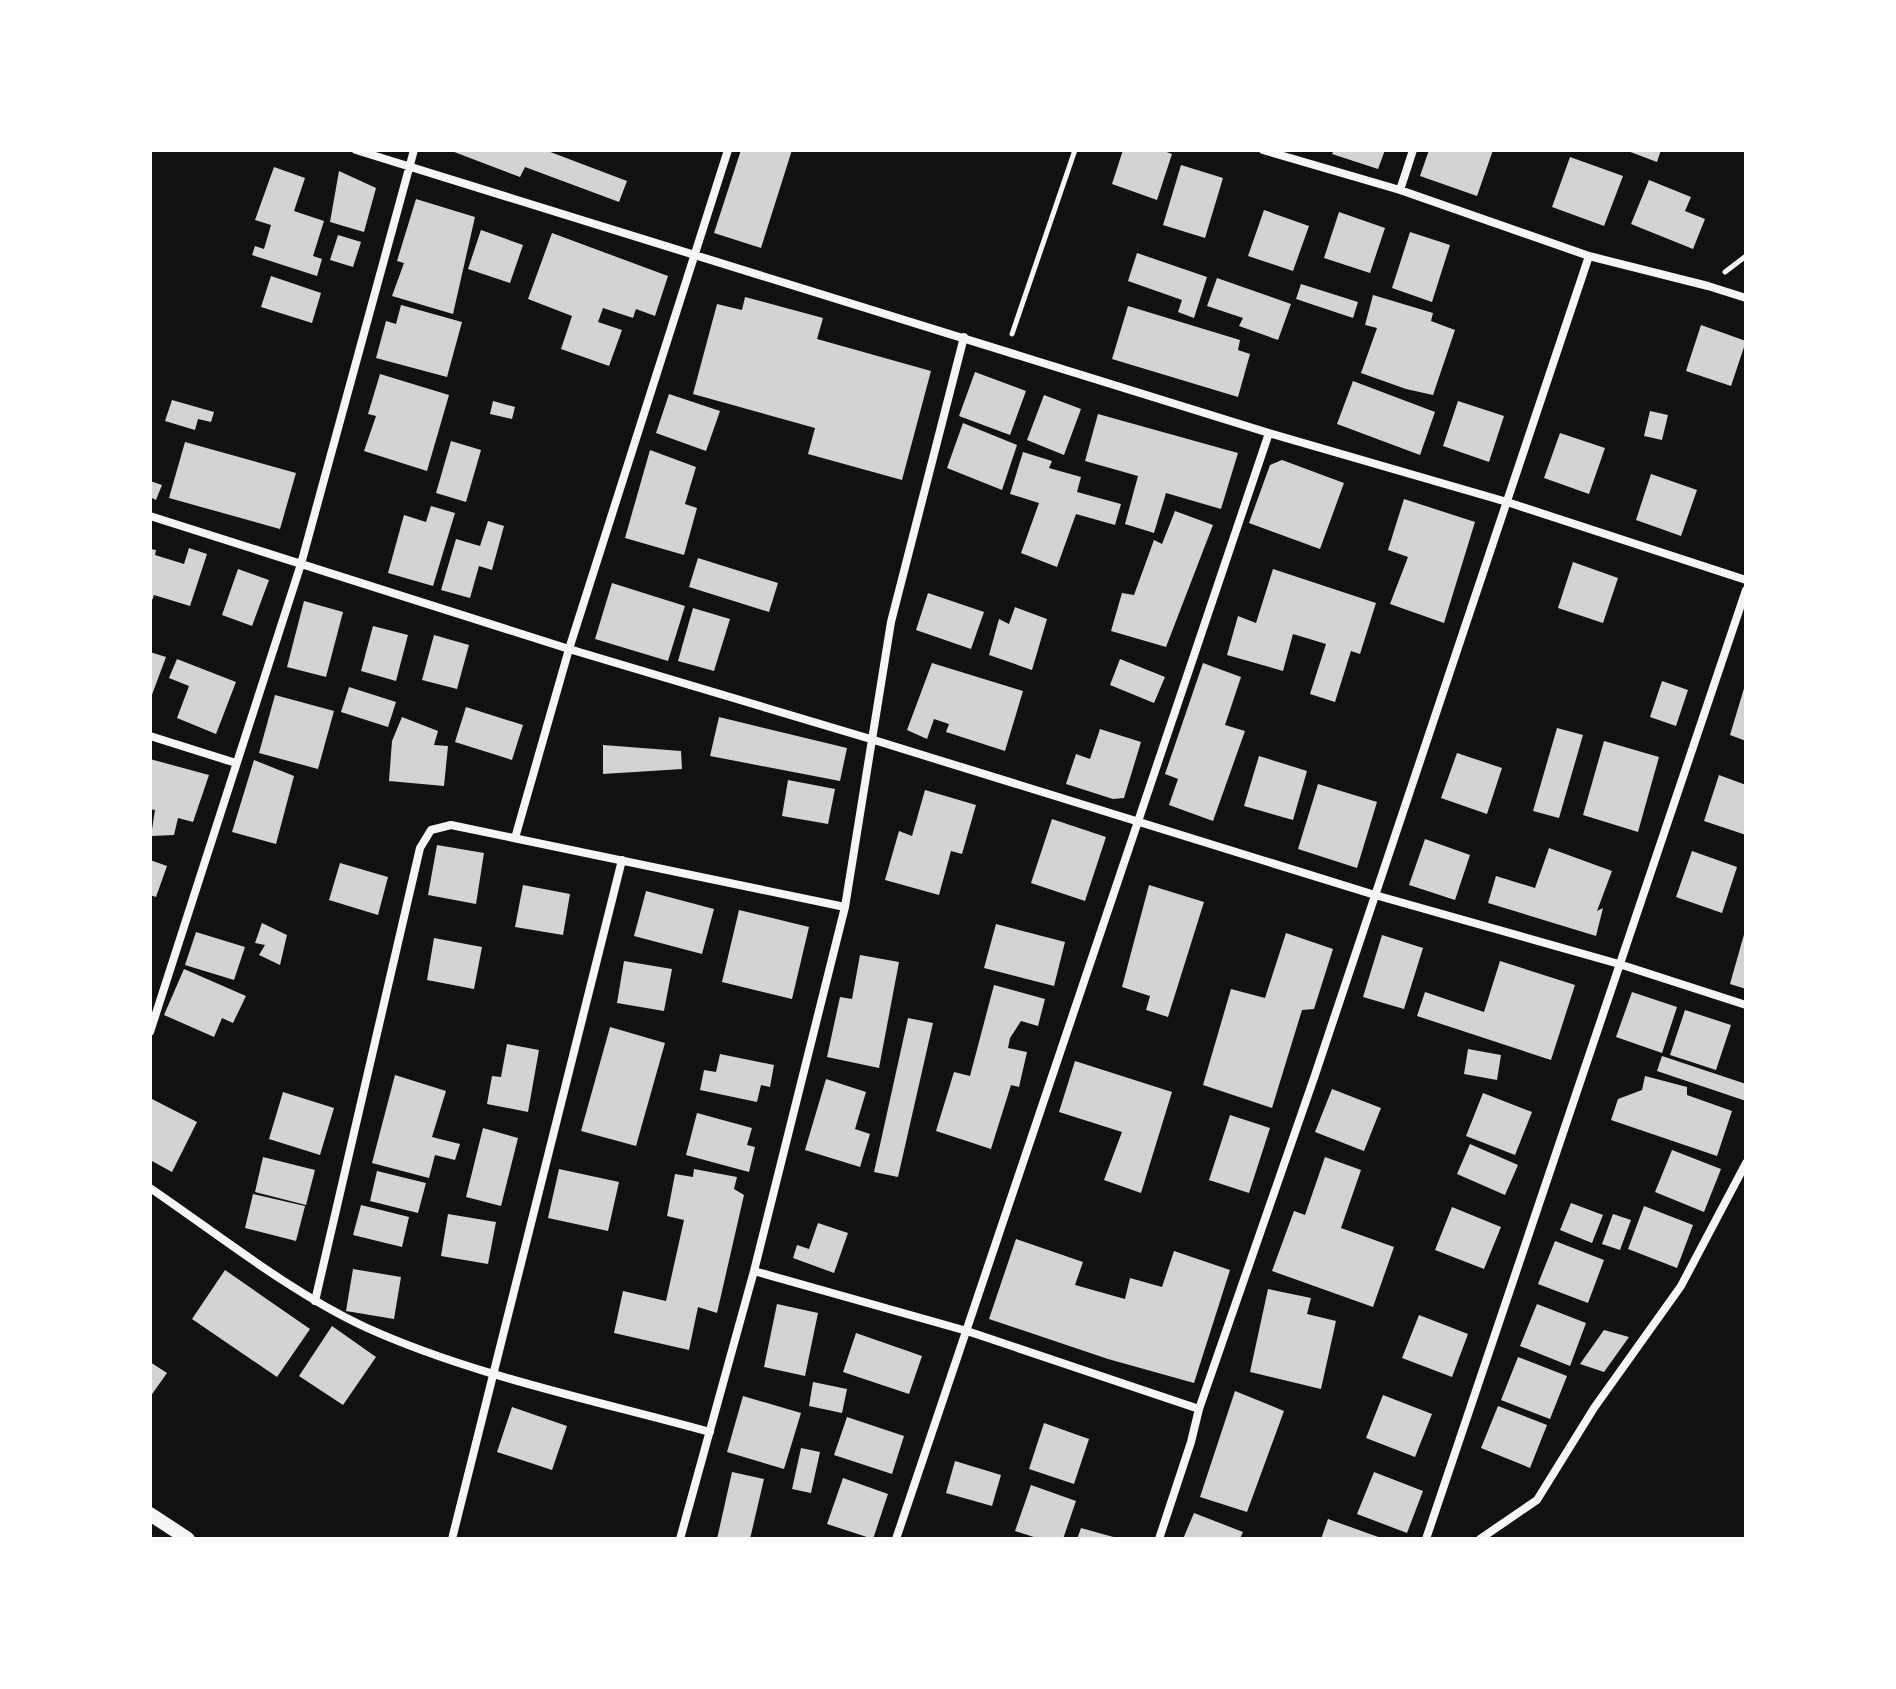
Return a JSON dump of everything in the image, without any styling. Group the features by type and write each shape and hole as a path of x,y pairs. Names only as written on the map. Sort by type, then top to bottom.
{"street":[{"path":"356,150 1269,433 1507,502 1746,580"},
{"path":"150,1032 301,564 414,150"},
{"path":"515,838 569,649 728,150"},
{"path":"1263,150 1400,190 1589,256 1746,298"},
{"path":"1400,190 1413,150"},
{"path":"1159,1539 1199,1409 1589,256"},
{"path":"680,1539 754,1271 845,907 891,622 964,337"},
{"path":"896,1539 1269,433"},
{"path":"150,516 569,649 1375,895 1619,964 1746,1005"},
{"path":"1426,1539 1746,590"},
{"path":"150,736 236,763"},
{"path":"315,1301 420,848 431,830 451,825 845,907"},
{"path":"452,1539 622,860"},
{"path":"1480,1539 1537,1500 1594,1408 1681,1286 1746,1163"},
{"path":"150,1188 315,1301 364,1327 492,1372 710,1432"},
{"path":"754,1271 967,1331 1199,1409"},
{"path":"150,1514 188,1539"}],"path":[{"path":"1006,350 1075,150"}],"building":[{"path":"449,150 545,150 627,181 619,202 525,167 520,177"},
{"path":"741,150 792,150 761,248 714,233"},
{"path":"1123,150 1161,150 1172,154 1157,200 1112,184"},
{"path":"1334,150 1385,150 1378,169 1332,154"},
{"path":"1429,150 1493,150 1477,196 1420,176"},
{"path":"1625,150 1661,150 1657,162"},
{"path":"1570,157 1623,176 1604,226 1552,207"},
{"path":"1181,165 1223,178 1205,238 1163,225"},
{"path":"274,167 305,178 294,211 324,221 313,256 322,259 317,276 252,255 255,246 264,249 271,225 255,220"},
{"path":"339,171 376,188 364,232 330,222"},
{"path":"1649,180 1691,197 1685,211 1705,219 1693,249 1631,224"},
{"path":"416,199 475,217 453,314 392,296 404,263 397,261"},
{"path":"1264,210 1309,226 1293,271 1248,256"},
{"path":"1339,212 1385,228 1370,273 1324,258"},
{"path":"481,230 523,245 510,283 468,269"},
{"path":"1410,232 1450,245 1432,302 1392,288"},
{"path":"552,233 668,276 655,316 636,309 633,318 603,308 598,322 622,330 609,366 561,349 572,316 528,299"},
{"path":"338,235 361,242 353,267 330,260"},
{"path":"1137,253 1207,277 1194,318 1178,312 1182,300 1128,281"},
{"path":"271,276 321,293 312,323 261,307"},
{"path":"1217,278 1291,304 1278,340 1239,326 1243,318 1207,306"},
{"path":"1301,284 1358,302 1353,318 1296,299"},
{"path":"1373,295 1433,313 1431,321 1455,330 1433,395 1361,373 1377,328 1365,325"},
{"path":"745,297 823,318 817,339 931,371 902,480 808,454 815,428 693,394 717,304 742,310"},
{"path":"401,305 462,322 447,377 376,358 386,321 396,324"},
{"path":"1128,306 1240,340 1238,350 1250,354 1238,397 1112,359"},
{"path":"1701,325 1746,341 1731,386 1686,371"},
{"path":"975,372 1026,391 1010,435 959,416"},
{"path":"380,374 449,395 427,471 364,451 376,416 368,414"},
{"path":"1353,381 1435,412 1420,455 1337,424"},
{"path":"669,394 720,411 706,451 656,433"},
{"path":"1044,395 1081,409 1064,455 1027,440"},
{"path":"172,400 214,412 211,422 198,419 195,430 165,421"},
{"path":"493,401 515,407 512,419 490,414"},
{"path":"1458,401 1504,416 1489,462 1443,446"},
{"path":"1650,411 1668,415 1662,440 1644,436"},
{"path":"1098,414 1238,453 1221,509 1166,493 1154,533 1125,524 1138,476 1085,461"},
{"path":"963,423 1017,445 1002,490 947,468"},
{"path":"1560,433 1605,448 1589,494 1544,478"},
{"path":"451,441 481,450 466,502 436,493"},
{"path":"185,442 296,473 280,529 169,498"},
{"path":"650,450 696,467 685,504 697,508 684,555 625,538"},
{"path":"1023,452 1052,461 1049,468 1081,477 1077,492 1121,504 1115,525 1076,514 1057,567 1021,553 1039,503 1010,494"},
{"path":"1282,460 1344,483 1320,549 1249,523 1270,465"},
{"path":"1651,474 1697,490 1681,536 1636,520"},
{"path":"150,481 162,485 156,500 150,497"},
{"path":"1404,499 1475,522 1444,623 1390,604 1408,557 1388,550"},
{"path":"431,506 455,513 433,586 388,573 404,515 426,522"},
{"path":"1175,511 1213,525 1166,647 1111,631 1122,593 1134,595 1154,540 1162,544"},
{"path":"488,521 504,526 492,570 479,566 470,598 441,590 456,539 480,546"},
{"path":"189,548 207,554 190,606 154,595 150,606 150,549 156,550 155,555 184,564"},
{"path":"698,558 778,583 769,612 689,587"},
{"path":"1573,562 1618,578 1603,623 1558,608"},
{"path":"238,569 269,580 252,626 222,615"},
{"path":"1273,569 1376,603 1360,654 1351,651 1335,702 1310,694 1326,644 1293,634 1283,671 1227,655 1238,616 1256,623"},
{"path":"612,583 685,606 668,661 595,639"},
{"path":"928,593 984,612 971,649 916,630"},
{"path":"304,601 343,612 326,677 287,667"},
{"path":"1015,607 1047,619 1032,670 989,655 999,619 1009,624"},
{"path":"693,608 730,619 714,671 678,661"},
{"path":"373,626 408,635 396,681 361,671"},
{"path":"434,635 469,645 457,689 422,680"},
{"path":"150,652 166,657 150,700"},
{"path":"177,659 236,682 216,734 177,718 189,686 169,678"},
{"path":"1120,659 1165,677 1154,703 1110,685"},
{"path":"932,663 1023,691 1005,751 946,732 949,724 934,719 927,739 907,730"},
{"path":"1203,663 1241,677 1225,725 1245,731 1213,821 1169,805 1178,779 1165,774"},
{"path":"1662,681 1688,690 1676,726 1650,717"},
{"path":"1746,685 1746,741 1730,735"},
{"path":"349,687 396,702 388,727 341,712"},
{"path":"275,695 334,711 318,769 259,753"},
{"path":"466,707 523,725 512,760 455,742"},
{"path":"402,717 438,731 434,745 448,746 444,786 389,781 392,741"},
{"path":"719,717 847,748 840,781 710,756"},
{"path":"1557,728 1583,735 1559,818 1533,811"},
{"path":"1100,729 1141,742 1124,798 1113,799 1066,784 1076,754 1090,759"},
{"path":"1604,741 1659,757 1638,832 1583,815"},
{"path":"603,745 681,751 682,769 603,774"},
{"path":"1457,753 1502,768 1487,814 1441,798"},
{"path":"1259,756 1307,771 1293,820 1244,806"},
{"path":"150,759 209,775 193,822 178,818 174,835 151,836 155,810 150,809"},
{"path":"254,760 294,776 276,844 232,832"},
{"path":"1719,775 1746,785 1746,835 1704,821"},
{"path":"788,780 835,789 828,824 782,816"},
{"path":"1318,784 1377,802 1357,868 1298,849"},
{"path":"925,790 976,805 962,854 951,851 939,895 885,880 899,831 912,836"},
{"path":"1052,819 1106,837 1085,901 1031,883"},
{"path":"1425,839 1470,855 1455,900 1409,885"},
{"path":"437,845 484,853 476,904 428,895"},
{"path":"1549,848 1612,871 1597,911 1603,908 1596,936 1488,903 1496,876 1535,888"},
{"path":"1692,851 1737,867 1722,913 1676,897"},
{"path":"150,860 167,866 156,897 150,895"},
{"path":"340,863 388,877 378,915 329,900"},
{"path":"523,885 570,894 563,935 515,927"},
{"path":"1149,885 1204,902 1168,1017 1146,1010 1150,996 1122,987"},
{"path":"646,891 714,909 702,954 634,936"},
{"path":"739,910 809,927 792,999 722,982"},
{"path":"262,923 287,935 280,965 259,955 265,945 255,943"},
{"path":"996,924 1065,942 1054,986 984,968"},
{"path":"1746,931 1746,989 1730,984"},
{"path":"196,932 245,947 234,980 185,965"},
{"path":"1286,933 1333,949 1314,1009 1302,1010 1272,1108 1203,1085 1231,989 1265,998"},
{"path":"1382,935 1423,948 1404,1009 1363,997"},
{"path":"434,938 482,947 474,989 427,980"},
{"path":"860,955 899,962 879,1068 827,1057 840,997 852,999"},
{"path":"624,961 672,969 664,1011 617,1003"},
{"path":"1500,961 1575,985 1551,1060 1417,1016 1425,992 1484,1012"},
{"path":"184,969 246,996 233,1023 222,1018 214,1037 164,1015"},
{"path":"994,985 1045,999 1038,1026 1021,1021 1010,1038 1008,1048 1027,1052 1019,1087 1011,1085 991,1149 936,1131 954,1072 970,1076"},
{"path":"1632,992 1677,1007 1662,1053 1616,1037"},
{"path":"1685,1010 1731,1025 1716,1070 1670,1055"},
{"path":"908,1018 933,1023 898,1177 874,1172"},
{"path":"610,1027 665,1043 636,1146 581,1131"},
{"path":"507,1044 539,1050 528,1112 487,1104 492,1076 501,1077"},
{"path":"1468,1049 1501,1055 1497,1080 1464,1074"},
{"path":"720,1054 774,1065 770,1087 761,1085 757,1102 700,1090 704,1070 716,1072"},
{"path":"1662,1056 1746,1084 1746,1101 1657,1071"},
{"path":"1075,1061 1172,1092 1141,1193 1104,1180 1122,1132 1059,1112"},
{"path":"395,1075 446,1091 432,1137 460,1144 455,1160 435,1155 429,1178 372,1163"},
{"path":"1645,1076 1687,1087 1687,1095 1732,1111 1717,1156 1611,1120 1618,1099 1642,1090"},
{"path":"826,1079 866,1092 855,1129 870,1134 860,1167 805,1150"},
{"path":"1332,1089 1381,1108 1364,1151 1315,1132"},
{"path":"283,1092 334,1108 320,1155 269,1139"},
{"path":"1483,1093 1532,1112 1515,1155 1466,1136"},
{"path":"150,1098 197,1122 172,1172 150,1160"},
{"path":"697,1113 752,1128 747,1145 755,1147 749,1172 686,1155"},
{"path":"1230,1115 1270,1128 1249,1193 1209,1180"},
{"path":"483,1128 518,1138 501,1206 466,1197"},
{"path":"1470,1144 1518,1165 1505,1195 1457,1174"},
{"path":"1672,1150 1721,1169 1704,1212 1655,1192"},
{"path":"263,1157 315,1170 306,1205 255,1192"},
{"path":"1325,1157 1361,1170 1341,1228 1394,1247 1373,1307 1272,1271 1294,1211 1305,1215"},
{"path":"559,1169 619,1182 608,1231 548,1218"},
{"path":"694,1169 737,1177 734,1189 744,1195 717,1313 698,1307 689,1350 614,1333 623,1291 666,1301 684,1220 667,1216 675,1174 693,1177"},
{"path":"377,1171 426,1183 418,1213 370,1201"},
{"path":"253,1194 305,1206 296,1241 245,1228"},
{"path":"1571,1203 1603,1215 1592,1243 1560,1230"},
{"path":"361,1205 409,1217 402,1247 353,1235"},
{"path":"1644,1206 1693,1225 1677,1268 1628,1249"},
{"path":"1452,1207 1501,1227 1484,1269 1435,1250"},
{"path":"448,1214 496,1222 488,1264 441,1256"},
{"path":"1613,1214 1631,1220 1620,1250 1602,1244"},
{"path":"818,1223 848,1233 834,1273 793,1258 797,1245 809,1249"},
{"path":"1016,1239 1083,1262 1075,1285 1125,1299 1130,1278 1162,1287 1174,1251 1230,1270 1194,1383 1108,1359 989,1319"},
{"path":"1555,1241 1604,1260 1588,1303 1538,1284"},
{"path":"353,1269 401,1277 394,1319 346,1311"},
{"path":"225,1270 310,1329 277,1377 192,1319"},
{"path":"1268,1289 1311,1298 1307,1314 1336,1321 1321,1389 1250,1372"},
{"path":"777,1304 818,1313 805,1376 764,1367"},
{"path":"1537,1304 1586,1323 1570,1366 1520,1346"},
{"path":"1419,1315 1468,1334 1452,1377 1402,1358"},
{"path":"332,1326 376,1357 343,1405 299,1376"},
{"path":"1604,1330 1629,1337 1604,1372 1580,1364"},
{"path":"856,1333 922,1356 909,1394 843,1372"},
{"path":"1518,1357 1567,1376 1550,1419 1501,1400"},
{"path":"150,1362 167,1373 150,1397"},
{"path":"813,1382 847,1389 842,1413 809,1406"},
{"path":"1235,1391 1284,1411 1247,1512 1200,1497"},
{"path":"1383,1395 1432,1414 1415,1457 1366,1438"},
{"path":"743,1396 801,1413 784,1469 727,1452"},
{"path":"1498,1406 1547,1425 1530,1468 1481,1448"},
{"path":"512,1407 567,1426 552,1470 497,1452"},
{"path":"847,1417 904,1436 892,1474 834,1455"},
{"path":"1044,1423 1089,1439 1074,1484 1029,1469"},
{"path":"801,1448 820,1452 811,1493 792,1489"},
{"path":"955,1461 1001,1475 992,1506 946,1493"},
{"path":"732,1472 764,1479 750,1539 717,1539"},
{"path":"1374,1472 1423,1491 1407,1533 1357,1514"},
{"path":"843,1478 888,1494 873,1539 827,1524"},
{"path":"1031,1485 1076,1501 1063,1539 1040,1539 1015,1531"},
{"path":"1194,1513 1243,1532 1240,1539 1183,1539"},
{"path":"1328,1519 1384,1539 1321,1539"},
{"path":"1081,1528 1117,1538 1117,1539 1077,1539"}]}
